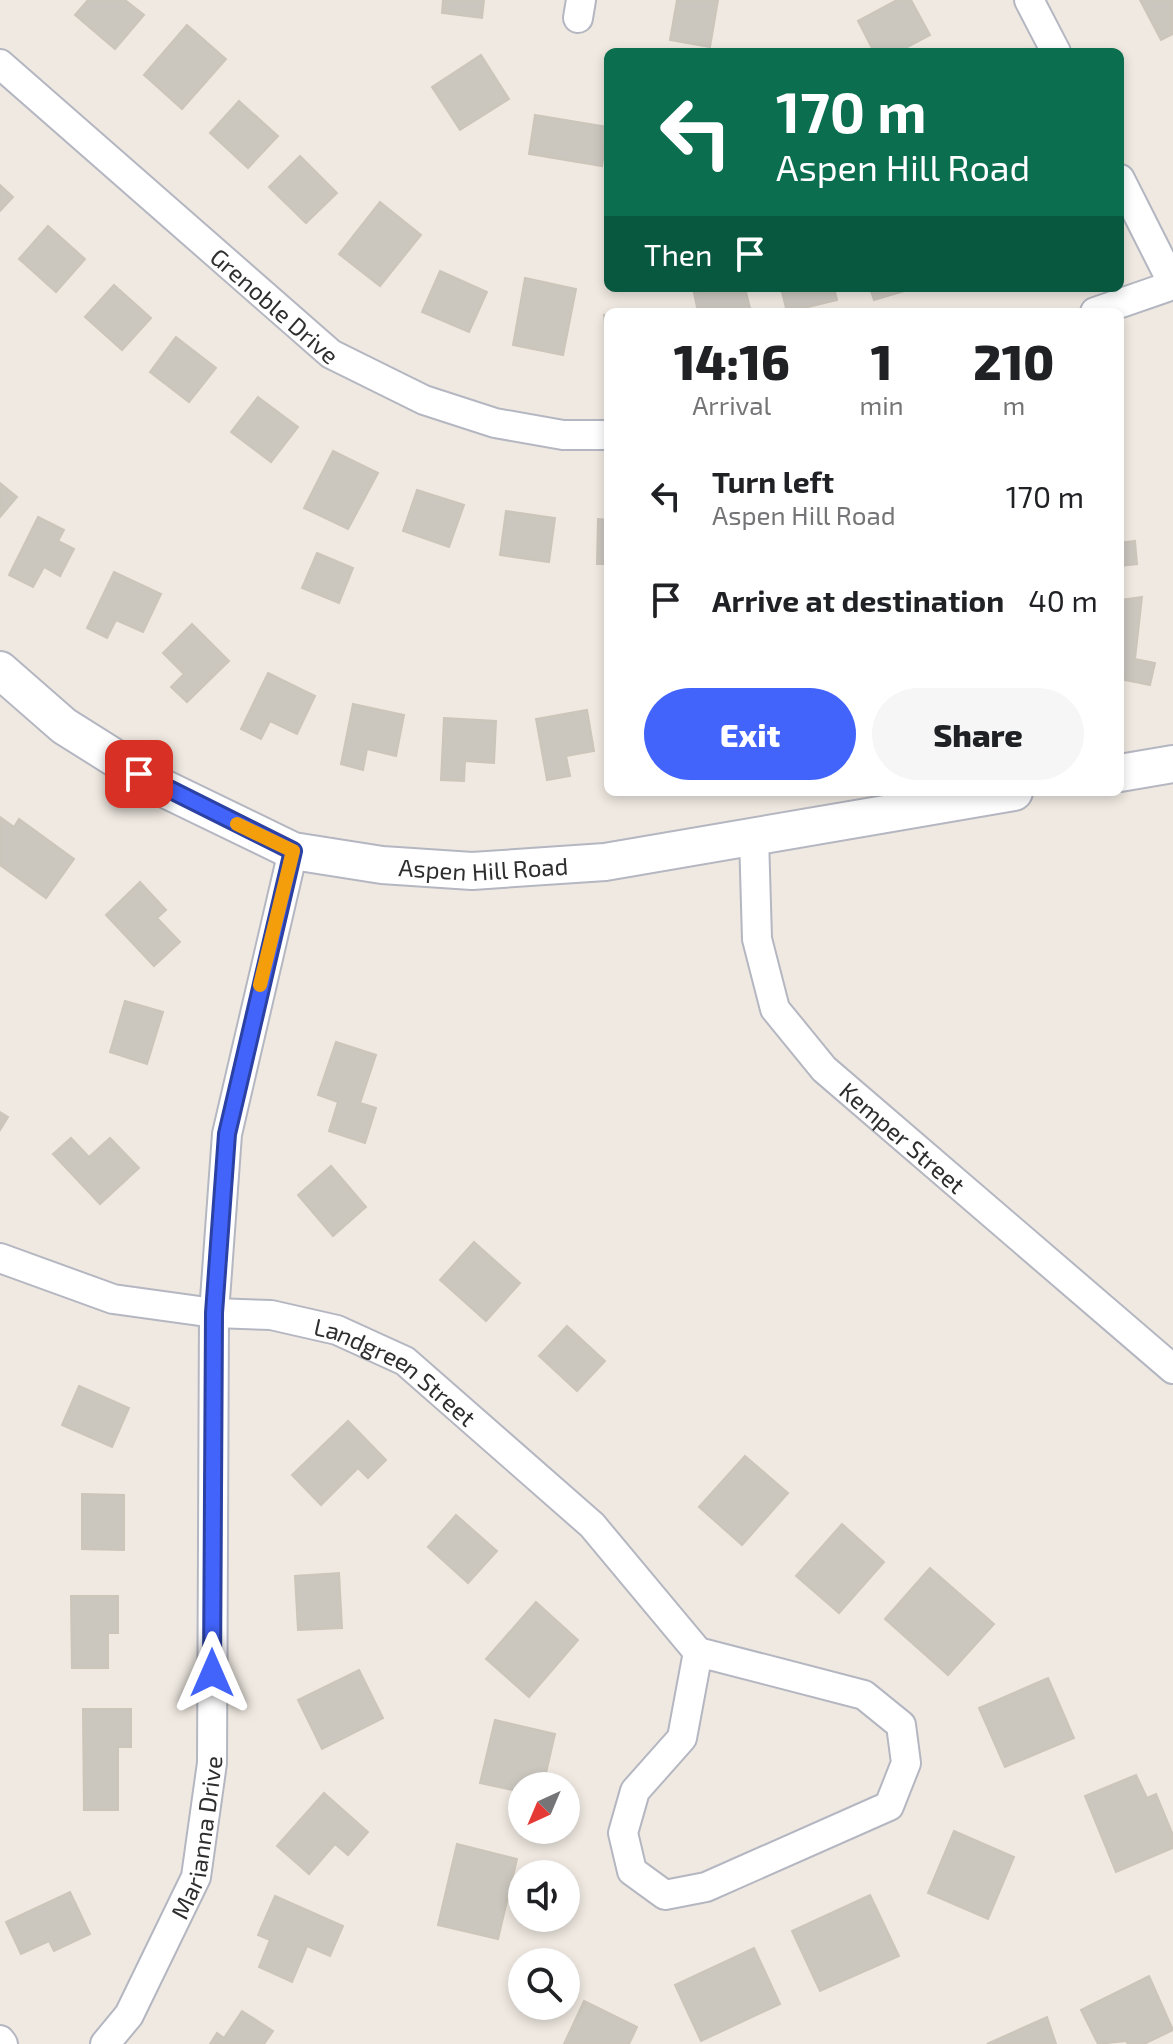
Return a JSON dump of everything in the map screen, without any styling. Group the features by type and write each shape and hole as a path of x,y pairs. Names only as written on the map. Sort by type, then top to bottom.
{"street":[{"path":"1029,0 1054,48"},
{"name":"Grenoble Drive","path":"0,64 331,354 424,400 495,423 563,435 604,435"},
{"path":"1106,308 1173,284 1124,187"},
{"name":"Aspen Hill Road","path":"0,670 64,726 161,787 293,851 382,865 472,871 605,862 991,796"},
{"path":"1124,772 1173,764"},
{"name":"Kemper Street","path":"754,837 757,939 775,1009 824,1069 1171,1364"},
{"name":"Marianna Drive","path":"105,2044 129,2015 196,1877 212,1763 214,1313 227,1134 293,851"},
{"name":"Landgreen Street","path":"0,1258 113,1299 214,1313 271,1315 337,1330 405,1361 592,1525 698,1652"},
{"path":"698,1652 864,1695 901,1725 906,1763 889,1806 706,1887 665,1895 632,1871 623,1833 635,1791 682,1738 698,1652"}],"building":[{"path":"88,0 125,0 144,15 115,49 75,15"},
{"path":"443,0 484,0 482,18 442,13"},
{"path":"677,0 718,0 710,47 670,40"},
{"path":"897,0 911,0 930,35 906,48 872,48 858,21"},
{"path":"1140,0 1173,0 1173,34 1161,40"},
{"path":"187,25 226,59 182,109 144,75"},
{"path":"481,55 509,99 460,130 432,87"},
{"path":"239,101 278,136 248,168 210,133"},
{"path":"535,115 604,126 602,166 529,154"},
{"path":"300,156 337,193 306,223 269,187"},
{"path":"0,185 13,197 0,211"},
{"path":"380,202 421,235 380,286 339,254"},
{"path":"48,226 85,259 56,292 19,259"},
{"path":"440,271 487,292 469,332 422,312"},
{"path":"525,278 576,289 563,355 513,345"},
{"path":"114,285 151,318 122,350 85,317"},
{"path":"746,292 750,308 697,308 694,293"},
{"path":"782,292 835,292 837,300 804,308 786,308"},
{"path":"871,292 901,292 874,300"},
{"path":"176,337 216,368 189,402 150,372"},
{"path":"258,397 298,427 271,462 231,432"},
{"path":"333,451 378,473 348,529 304,508"},
{"path":"0,483 17,497 0,517"},
{"path":"417,490 464,505 449,547 403,531"},
{"path":"506,511 555,518 549,562 500,555"},
{"path":"38,517 64,530 58,541 74,549 60,576 44,567 33,587 9,575"},
{"path":"598,519 604,520 604,564 597,564"},
{"path":"1135,541 1137,564 1124,566 1124,542"},
{"path":"317,553 353,568 339,603 302,588"},
{"path":"114,572 161,594 143,632 116,620 107,638 87,628"},
{"path":"1142,597 1135,659 1155,663 1150,685 1124,680 1124,599"},
{"path":"192,624 229,661 187,702 171,687 184,674 163,653"},
{"path":"268,673 315,696 297,734 270,721 261,739 241,729"},
{"path":"353,704 404,715 396,756 367,749 363,770 341,764"},
{"path":"587,710 594,751 566,756 570,776 547,780 536,719"},
{"path":"444,718 496,721 494,763 465,761 464,781 441,780"},
{"path":"0,817 14,827 19,819 74,859 46,898 0,865"},
{"path":"140,882 166,910 157,918 180,942 154,966 106,915"},
{"path":"125,1001 163,1012 147,1064 110,1052"},
{"path":"336,1042 376,1055 360,1103 376,1108 365,1143 329,1131 338,1102 318,1095"},
{"path":"0,1112 8,1117 0,1130"},
{"path":"71,1138 89,1157 110,1138 139,1168 100,1204 53,1154"},
{"path":"331,1166 366,1207 333,1236 298,1195"},
{"path":"474,1242 520,1283 486,1321 440,1280"},
{"path":"567,1326 605,1361 577,1391 539,1356"},
{"path":"79,1386 129,1408 112,1447 62,1425"},
{"path":"348,1421 386,1460 368,1478 358,1468 321,1505 292,1475"},
{"path":"745,1456 788,1493 742,1545 699,1507"},
{"path":"82,1494 124,1495 124,1550 82,1549"},
{"path":"456,1515 497,1551 468,1583 428,1547"},
{"path":"842,1524 884,1562 839,1613 796,1576"},
{"path":"930,1568 994,1624 948,1675 885,1619"},
{"path":"339,1573 342,1628 298,1630 295,1576"},
{"path":"71,1596 118,1596 118,1633 108,1633 108,1668 72,1668"},
{"path":"536,1602 578,1640 529,1697 486,1659"},
{"path":"359,1670 383,1718 322,1749 298,1700"},
{"path":"1048,1678 1074,1738 1005,1767 979,1708"},
{"path":"83,1709 131,1709 131,1747 118,1747 118,1810 84,1810"},
{"path":"495,1720 555,1734 546,1772 508,1772 508,1789 480,1783"},
{"path":"1136,1775 1147,1798 1156,1794 1173,1835 1173,1848 1116,1872 1085,1796"},
{"path":"324,1793 368,1832 348,1855 335,1844 309,1874 277,1846"},
{"path":"954,1831 1014,1857 988,1919 928,1893"},
{"path":"457,1844 517,1859 508,1860 508,1897 498,1939 438,1925"},
{"path":"70,1892 90,1934 54,1951 49,1941 21,1954 6,1922"},
{"path":"870,1895 899,1956 820,1991 792,1931"},
{"path":"275,1896 343,1926 330,1956 307,1946 292,1982 259,1967 270,1940 258,1935"},
{"path":"754,1948 780,2004 701,2041 675,1985"},
{"path":"1149,1976 1173,2030 1144,2044 1128,2044 1126,2041 1098,2044 1081,2010"},
{"path":"584,2001 637,2027 629,2044 564,2044 575,2020 580,2020"},
{"path":"242,2011 273,2031 264,2044 210,2044 217,2033 224,2038"},
{"path":"1047,2017 1056,2044 987,2044"}],"slow traffic":[{"path":"237,824 293,851 260,985"}],"route":[{"path":"139,774 293,851 227,1134 214,1313 212,1673"}]}
